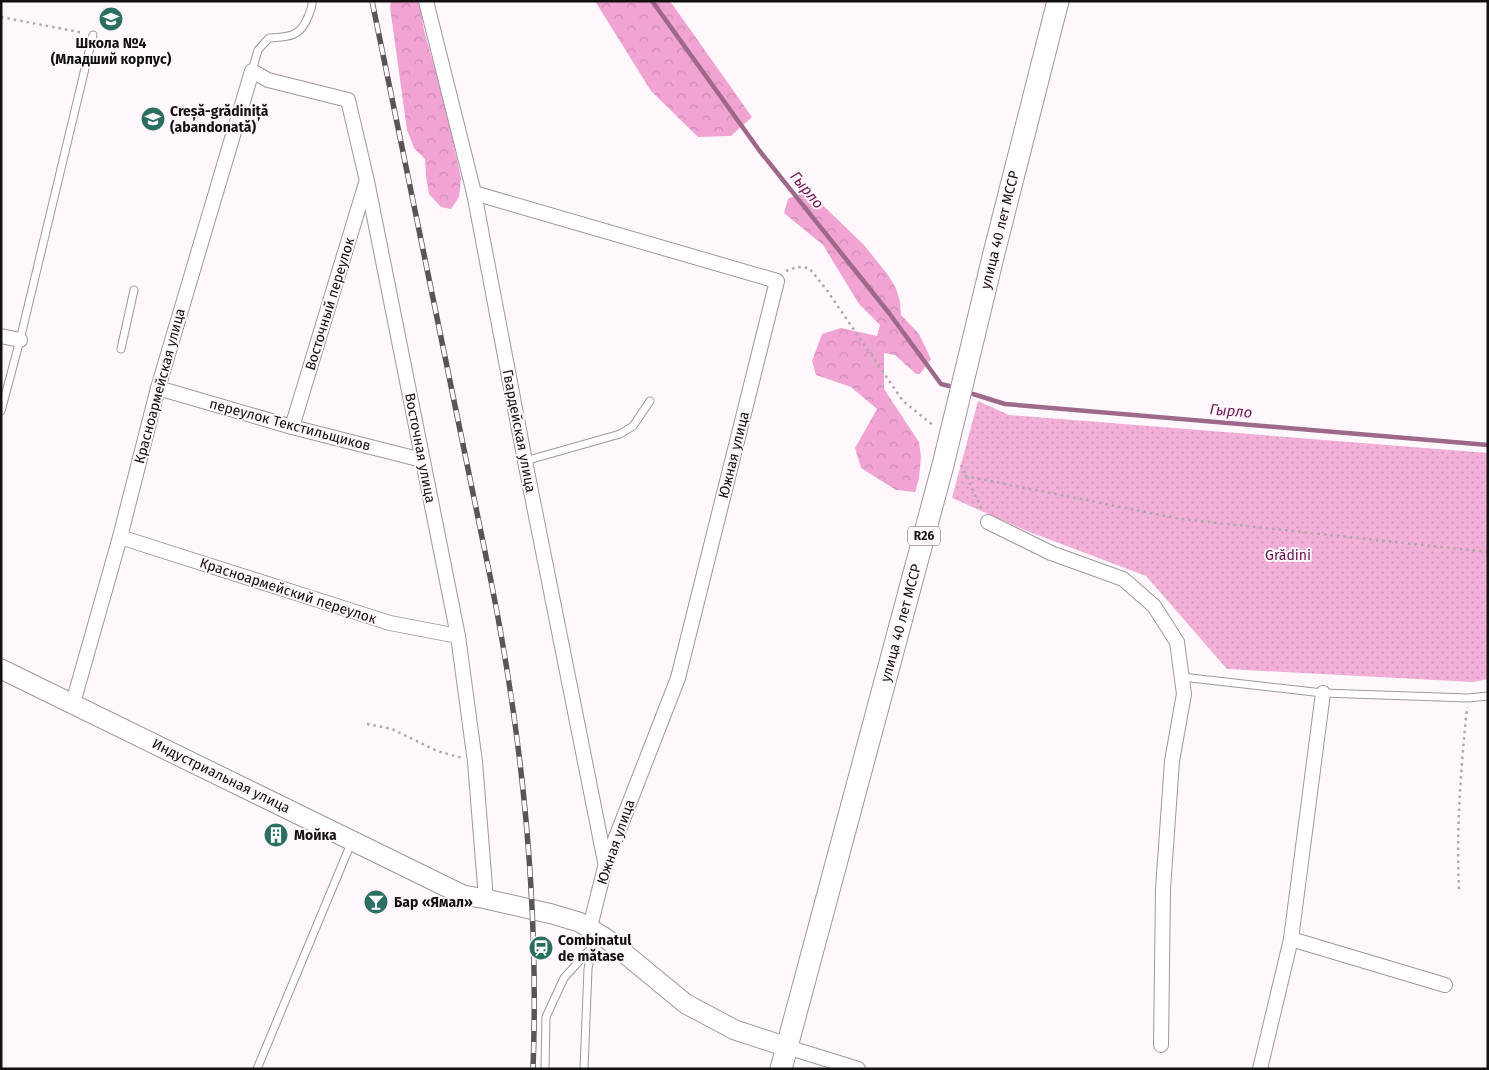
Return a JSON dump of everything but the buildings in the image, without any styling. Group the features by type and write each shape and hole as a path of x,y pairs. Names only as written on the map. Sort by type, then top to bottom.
{"main road":[{"name":"улица 40 лет МССР","path":"782,1069 950,439 992,256 1058,1"}],"street":[{"name":"Гвардейская улица","path":"426,1 474,193 525,461 606,863"},
{"name":"Восточная улица","path":"252,71 268,80 348,100 367,181 458,636 475,762 486,899"},
{"name":"Красноармейская улица","path":"73,703 120,537 158,388 252,71"},
{"name":"Восточный переулок","path":"292,426 367,181"},
{"path":"474,193 777,281"},
{"name":"Южная улица","path":"590,927 606,863 678,678 777,281"},
{"path":"1,336 20,340"},
{"name":"переулок Текстильщиков","path":"158,388 422,460"},
{"path":"988,522 1051,553 1123,579 1154,606 1177,642 1184,694 1172,761 1162,889 1161,1045"},
{"name":"Красноармейский переулок","path":"120,537 390,623 458,636"},
{"name":"Индустриальная улица","path":"1,669 463,895 567,918 590,927 686,1004 734,1030 787,1047"},
{"path":"1260,1069 1291,939 1323,693"},
{"path":"1291,939 1445,985"},
{"path":"787,1047 858,1069"}],"lane":[{"path":"252,71 258,50 269,38 296,34 305,25 313,5 312,1"},
{"path":"1,412 20,340 92,35"},
{"path":"121,350 134,290"},
{"path":"525,461 620,434 633,426 650,401"},
{"path":"1182,677 1323,693 1468,698 1488,696"},
{"path":"256,1069 352,841"},
{"path":"584,1069 588,970 592,947 590,927"},
{"path":"545,1069 546,1017 564,978 592,947"}],"path":[{"path":"1,17 92,35"},
{"path":"777,281 788,269 797,267 809,268 826,289 903,401 950,439 988,522"},
{"path":"966,476 1181,519 1488,552"},
{"path":"1459,889 1457,849 1468,698"},
{"path":"367,724 392,730 437,751 475,762"}],"green space":[{"path":"391,1 419,1 424,30 446,109 461,178 459,197 451,209 441,207 429,194 425,159 414,148 407,130 390,7"},
{"path":"595,1 670,1 752,117 731,136 698,137 651,91"},
{"path":"807,190 864,245 888,275 896,288 901,315 919,334 931,359 920,374 916,374 895,355 884,353 884,389 919,442 921,457 919,478 915,492 896,490 861,468 855,448 877,409 851,387 816,375 812,361 822,334 841,328 877,336 880,325 859,304 823,245 784,213 788,199"},
{"name":"Grădini","path":"978,401 1009,415 1488,453 1488,679 1473,682 1227,669 1146,576 1027,531 952,498"}],"waterway":[{"name":"Гырло","path":"652,1 759,150 889,313 941,384 949,386"},
{"name":"Гырло","path":"973,394 1005,404 1488,445"}],"railway":[{"path":"372,1 491,581 512,702 520,763 531,885 534,1008 533,1069"}],"place":[{"name":"Школа №4 (Младший корпус)","path":"111,19"},
{"name":"Creșă-grădiniță (abandonată)","path":"153,119"},
{"name":"Мойка","path":"276,835"},
{"name":"Бар «Ямал»","path":"376,902"},
{"name":"Combinatul de mătase","path":"541,948"}]}
